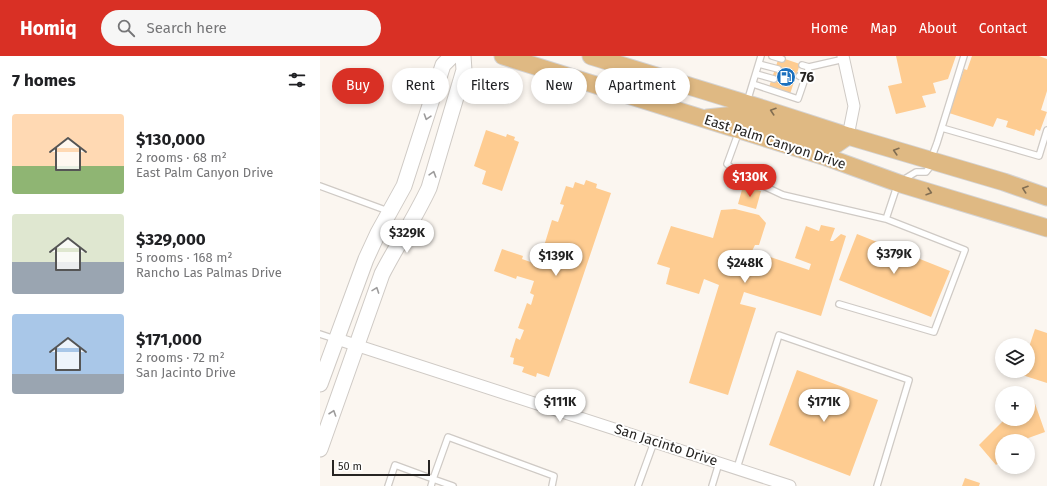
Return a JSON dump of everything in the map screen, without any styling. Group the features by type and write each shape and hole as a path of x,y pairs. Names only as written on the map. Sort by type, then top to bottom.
{"main road":[{"name":"East Palm Canyon Drive","path":"503,56 536,65 826,157 898,183 1047,228"},
{"name":"East Palm Canyon Drive","path":"591,56 747,103 848,136 1004,182 1047,197"},
{"path":"701,118 736,115 828,145 835,145 848,136"}],"street":[{"path":"320,384 366,259 404,186 443,65 452,56"},
{"path":"320,450 382,274 429,188 464,70 463,56"},
{"path":"844,57 854,106 848,136"},
{"name":"San Jacinto Drive","path":"337,340 790,486"}],"lane":[{"path":"747,103 762,56"},
{"path":"772,56 782,59"},
{"path":"886,219 898,183 916,172 926,172 932,161 964,56"},
{"path":"802,65 809,67 844,57"},
{"path":"759,64 778,69"},
{"path":"753,84 798,99 799,88 805,79 809,67"},
{"path":"756,74 774,79"},
{"path":"799,76 805,79"},
{"path":"942,128 1038,156 1047,130"},
{"path":"739,130 726,164 740,175 783,195 886,219 965,250 934,332 838,304"},
{"path":"320,186 390,212"},
{"path":"320,334 337,340"},
{"path":"737,468 779,335 909,380 877,486"},
{"path":"431,486 448,438 554,476 552,486"},
{"path":"638,486 654,442"},
{"path":"712,486 719,463"},
{"path":"388,486 395,465 453,486"}],"building":[{"path":"896,56 956,56 948,79 933,83 936,93 922,96 926,107 896,114 888,86 902,83"},
{"path":"972,56 1039,56 1047,59 1047,91 1041,110 1047,112 1040,131 1036,129 1034,136 1006,127 1008,121 997,118 993,127 949,113 964,69 967,70"},
{"path":"779,57 800,64 790,94 769,87"},
{"path":"486,130 506,137 507,134 515,137 514,140 519,142 502,191 482,184 486,171 474,166"},
{"path":"586,180 597,184 596,188 611,193 549,377 537,373 536,377 522,372 524,367 513,364 514,358 510,357 516,338 520,340 524,330 518,328 527,303 531,305 534,295 530,293 534,281 517,276 516,279 494,271 502,249 523,256 522,259 539,265 543,254 547,256 550,248 544,246 552,220 558,222 564,205 560,204 566,186 573,188 575,182 584,185"},
{"path":"743,186 761,191 756,209 738,204"},
{"path":"735,209 759,215 766,223 759,245 755,245 752,251 809,270 811,264 795,258 806,226 819,231 821,225 835,228 830,241 833,241 841,234 846,236 821,316 744,292 740,304 756,308 728,395 689,383 719,285 704,279 699,294 666,284 670,268 657,264 671,226 713,238 721,210"},
{"path":"857,234 950,271 931,317 839,280"},
{"path":"1035,329 1047,333 1047,383 1031,378 1035,378 1035,338 1032,338"},
{"path":"797,370 878,400 850,476 769,445"},
{"path":"1035,404 1045,432 1035,436 1035,434 995,434 995,464 979,445 998,426 1035,426"},
{"path":"965,478 980,483 979,486 962,486"}],"place":[{"name":"76","path":"786,77"}]}
